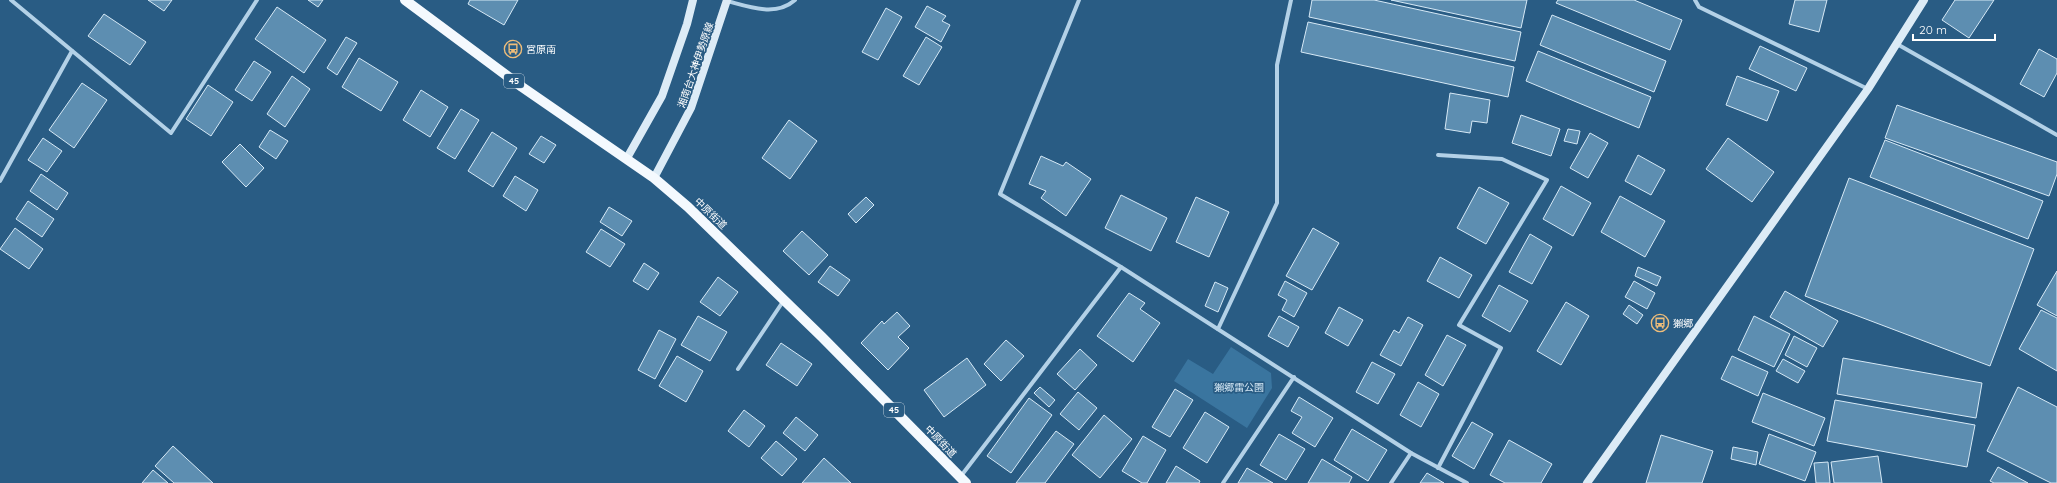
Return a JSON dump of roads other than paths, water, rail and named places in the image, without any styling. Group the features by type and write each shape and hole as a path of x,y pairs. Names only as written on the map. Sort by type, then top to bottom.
{"main road":[{"name":"中原街道","path":"405,0 522,87 654,178 784,299 963,480"}],"street":[{"path":"11,0 171,133 256,0"},
{"name":"湘南台大神伊勢原線","path":"627,158 662,96 687,24 693,0"},
{"path":"727,0 761,9 777,10 788,6 795,0"},
{"name":"湘南台大神伊勢原線","path":"654,178 692,108 727,0"},
{"path":"1079,0 1000,194 1121,266 1412,453 1467,483"},
{"path":"1218,328 1277,203 1278,65 1291,0"},
{"path":"1695,0 1699,6 1868,89"},
{"path":"1587,483 1868,89 1898,44 1924,0"},
{"path":"1898,44 2057,135"},
{"path":"0,181 72,51"},
{"path":"1438,154 1502,159 1547,180 1459,325 1501,348 1438,468"},
{"path":"963,480 1121,266"},
{"path":"738,369 784,299"},
{"path":"1223,483 1294,377"},
{"path":"1391,483 1412,453"}],"place":[{"name":"宮原南","path":"513,49"},
{"name":"獺郷","path":"1660,323"}],"park label":[{"name":"獺郷雷公園","path":"1239,387"}]}
